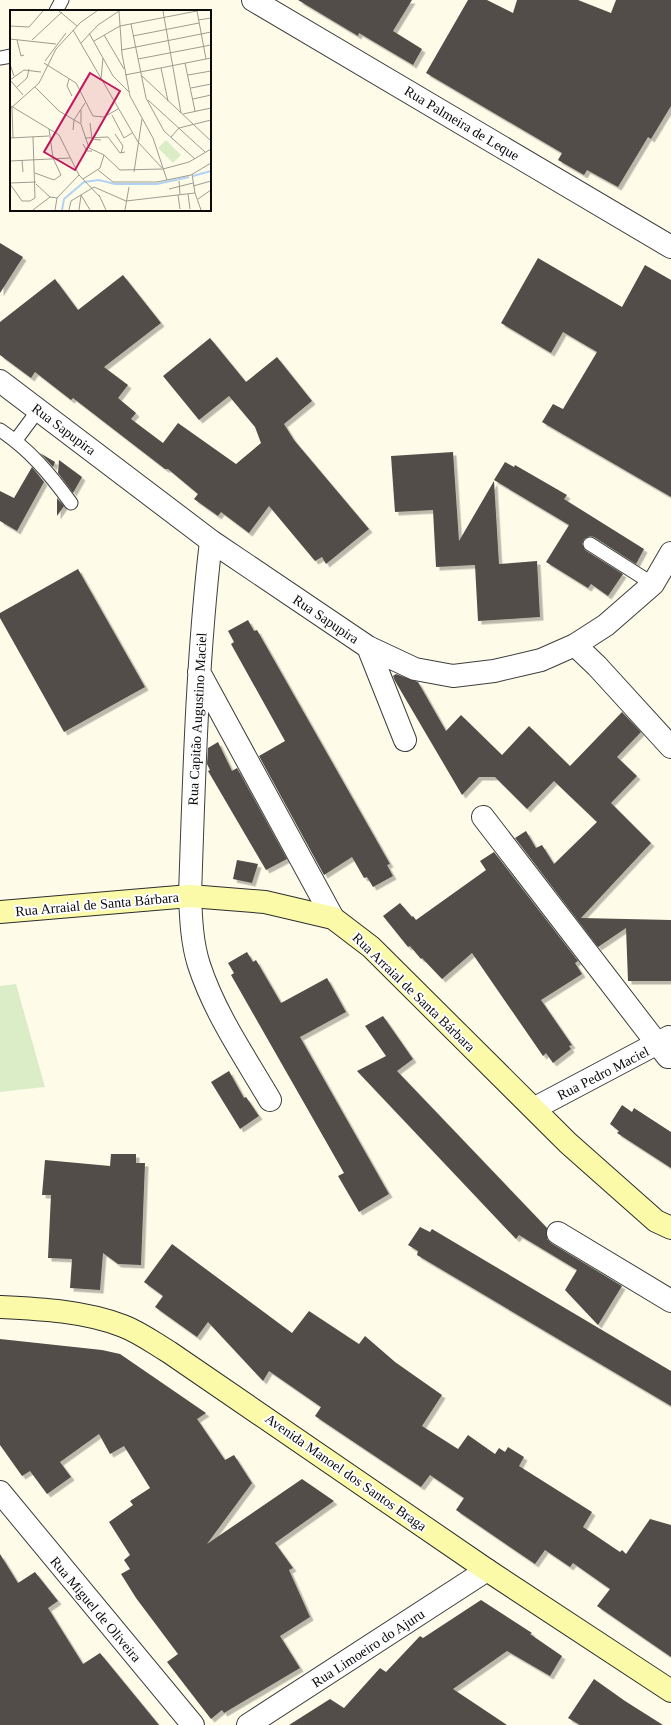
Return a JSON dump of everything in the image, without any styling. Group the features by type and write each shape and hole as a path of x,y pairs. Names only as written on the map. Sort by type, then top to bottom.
{"street":[{"name":"Rua Palmeira de Leque","path":"253,0 671,247"},
{"name":"Rua Sapupira","path":"0,381 39,409 211,541 368,647 415,669 454,676 494,671 534,662 575,645 606,625 653,584 671,553"},
{"name":"Rua Capitão Augustino Maciel","path":"211,541 202,618 198,670 190,896 191,928 199,965 219,1012 270,1100"},
{"path":"575,645 597,666 671,747"},
{"path":"368,647 405,740"},
{"path":"198,670 333,918"},
{"path":"483,817 667,1045"},
{"name":"Rua Arraial de Santa Bárbara","path":"0,912 190,896 264,902 333,918 371,947 535,1108 568,1143 656,1221 671,1228"},
{"name":"Rua Pedro Maciel","path":"535,1108 667,1045"},
{"path":"558,1233 671,1301"},
{"name":"Avenida Manoel dos Santos Braga","path":"0,1307 43,1309 90,1316 124,1327 169,1352 487,1570 671,1691"},
{"name":"Rua Miguel de Oliveira","path":"0,1492 193,1725"},
{"name":"Rua Limoeiro do Ajuru","path":"248,1725 487,1570"}],"lane":[{"path":"57,10 62,0"},
{"path":"0,58 10,56"},
{"path":"16,440 39,409"},
{"path":"0,430 16,440 30,452 49,472 71,503"},
{"path":"590,544 653,584"}],"green space":[{"path":"16,984 45,1087 0,1092 0,986"}],"building":[{"path":"298,0 412,0 393,31 422,49 413,65 359,33 358,36"},
{"path":"468,0 487,0 513,13 517,0 578,0 611,13 616,0 671,0 671,106 651,139 648,137 618,187 587,170 584,175 558,160 562,153 426,73"},
{"path":"0,243 23,257 0,293"},
{"path":"538,258 622,307 645,265 671,280 671,497 542,422 553,404 563,409 597,352 563,332 551,353 501,323"},
{"path":"123,275 161,323 104,367 128,385 118,398 136,413 131,419 163,443 178,423 236,464 261,443 255,427 229,396 199,420 163,376 210,338 246,382 277,357 312,401 284,424 294,440 369,529 326,564 322,557 315,561 269,506 249,533 221,512 218,516 194,499 198,494 168,469 165,469 73,398 71,400 35,372 31,378 0,355 0,322 55,279 78,310"},
{"path":"453,452 459,541 494,481 499,564 537,561 540,617 478,621 475,565 436,567 433,510 395,512 391,456"},
{"path":"40,453 55,462 53,467 45,458"},
{"path":"59,460 82,477 73,493 58,473"},
{"path":"505,462 514,467 515,465 567,495 564,499 644,549 636,564 594,537 590,536 584,539 582,544 585,550 623,574 608,596 591,584 588,588 546,562 569,525 494,480"},
{"path":"32,467 44,482 17,531 0,521 0,491 14,498"},
{"path":"57,498 64,506 57,516"},
{"path":"78,569 145,687 64,732 0,618 0,613"},
{"path":"248,620 254,631 257,630 390,864 387,865 393,876 373,887 367,877 364,878 352,857 324,875 259,756 285,741 231,644 234,642 228,631"},
{"path":"396,674 418,682 446,731 461,715 502,755 529,726 570,766 622,712 641,732 617,757 637,776 611,803 651,843 581,918 671,920 671,981 628,981 626,928 598,947 515,838 526,831 536,848 542,845 554,864 597,822 554,781 527,809 495,777 479,777 462,795 395,681 393,676"},
{"path":"218,742 232,771 237,768 287,859 266,870 208,771 210,770 207,764 208,748"},
{"path":"494,852 578,961 575,963 582,974 541,1000 572,1045 569,1046 571,1049 553,1063 546,1053 543,1056 472,953 442,979 410,946 408,947 383,916 400,903 416,920 486,870 480,861"},
{"path":"237,860 258,864 252,883 233,879"},
{"path":"247,952 253,962 256,960 281,1003 327,978 346,1012 300,1037 389,1194 359,1212 338,1176 344,1173 231,975 234,973 228,963"},
{"path":"383,1016 413,1059 397,1071 547,1228 547,1239 551,1243 622,1286 598,1325 565,1290 577,1270 519,1235 516,1239 357,1071 386,1056 365,1026"},
{"path":"229,1071 244,1098 246,1097 259,1116 240,1129 211,1082"},
{"path":"622,1105 632,1112 634,1108 671,1132 671,1168 617,1133 619,1131 610,1124"},
{"path":"111,1154 136,1154 136,1163 145,1163 141,1265 118,1264 103,1253 100,1290 70,1288 72,1259 48,1258 51,1195 42,1195 45,1160 110,1166"},
{"path":"420,1227 430,1232 432,1229 671,1371 671,1406 417,1255 418,1251 408,1245"},
{"path":"172,1244 292,1333 309,1311 359,1344 365,1336 395,1362 442,1395 422,1426 458,1449 468,1435 495,1454 499,1448 505,1452 508,1447 524,1457 519,1466 592,1512 583,1527 620,1552 622,1550 626,1554 650,1519 671,1525 671,1657 597,1606 610,1589 573,1563 570,1567 545,1550 535,1564 456,1510 464,1498 430,1475 421,1487 315,1416 321,1407 269,1371 263,1381 208,1322 197,1337 155,1307 163,1296 144,1282"},
{"path":"0,1339 102,1350 120,1354 206,1413 197,1419 225,1460 234,1455 252,1483 207,1544 302,1479 334,1501 275,1543 293,1568 289,1570 310,1617 280,1636 300,1668 224,1713 222,1710 211,1719 167,1662 178,1654 136,1598 121,1574 130,1569 124,1560 130,1555 109,1522 133,1505 130,1501 150,1488 124,1446 110,1454 99,1434 60,1462 71,1477 47,1494 30,1471 22,1476 0,1445"},
{"path":"0,1554 18,1583 35,1572 58,1601 48,1608 83,1664 100,1653 159,1725 0,1725"},
{"path":"481,1600 532,1633 530,1634 562,1656 550,1676 507,1651 453,1689 507,1725 289,1725 330,1699 344,1708 380,1668 386,1672 420,1636 423,1638"},
{"path":"594,1679 663,1725 580,1725 568,1718"}]}
